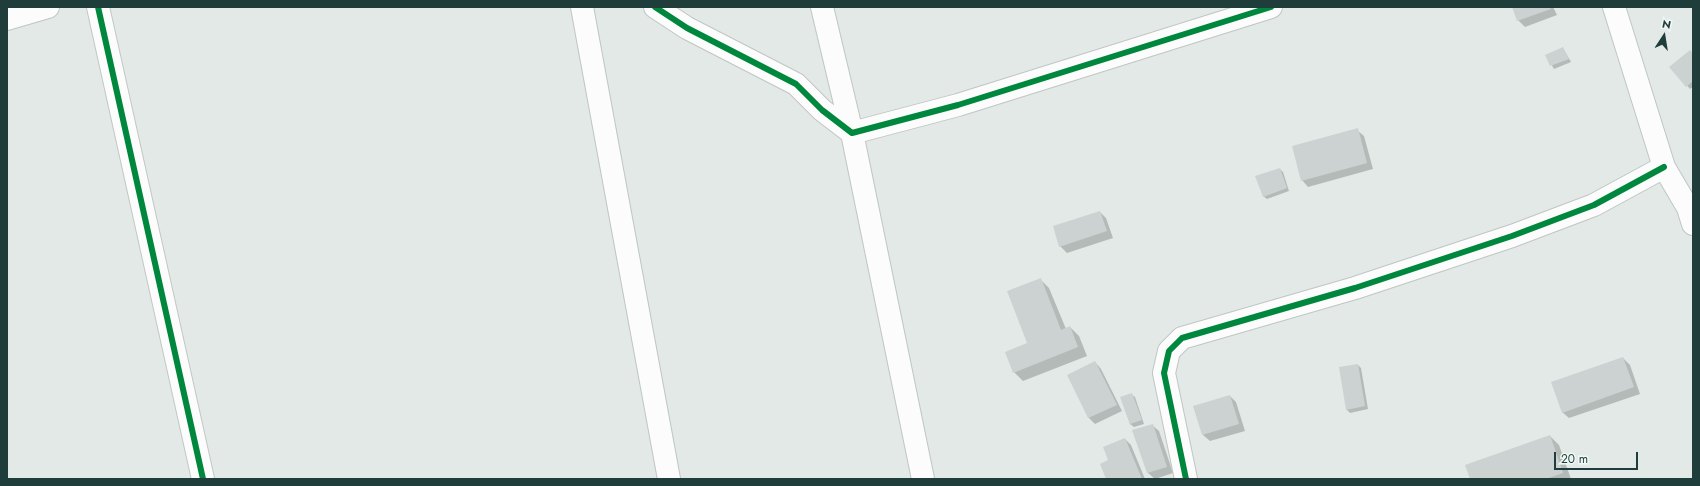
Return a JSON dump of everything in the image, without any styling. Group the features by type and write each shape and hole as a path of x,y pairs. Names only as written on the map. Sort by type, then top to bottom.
{"street":[{"path":"7,19 48,7"},
{"path":"98,7 203,479"},
{"path":"582,7 669,479"},
{"path":"655,7 687,28 796,84 822,110 852,133"},
{"path":"822,7 852,133 923,479"},
{"path":"852,133 958,105 1271,7"},
{"path":"1614,7 1664,167 1691,213"},
{"path":"1186,479 1164,373 1169,351 1182,338 1354,288 1512,236 1594,205 1664,167"}],"building":[{"path":"1512,7 1550,7 1551,9 1517,21"},
{"path":"1563,47 1569,59 1550,66 1545,55"},
{"path":"1690,50 1693,54 1693,81 1686,87 1669,67"},
{"path":"1358,128 1367,163 1301,181 1292,146"},
{"path":"1280,168 1287,188 1263,197 1255,176"},
{"path":"1100,211 1107,231 1059,247 1053,226"},
{"path":"1041,278 1061,330 1070,326 1078,347 1013,373 1005,352 1027,343 1007,291"},
{"path":"1623,357 1634,387 1562,413 1551,382"},
{"path":"1095,361 1117,405 1088,418 1067,375"},
{"path":"1358,364 1365,406 1346,410 1339,367"},
{"path":"1132,393 1142,420 1130,424 1120,397"},
{"path":"1230,395 1239,424 1202,435 1193,406"},
{"path":"1153,424 1167,467 1147,473 1132,430"},
{"path":"1550,435 1563,473 1546,479 1470,479 1465,465"},
{"path":"1125,438 1142,479 1106,479 1100,464 1108,460 1103,447"}],"cycle path":[{"path":"98,7 203,479"},
{"path":"655,7 687,28 796,84 822,110 852,133 958,105 1271,7"},
{"path":"1186,479 1164,373 1169,351 1182,338 1355,288 1512,236 1594,205 1664,167"}]}
